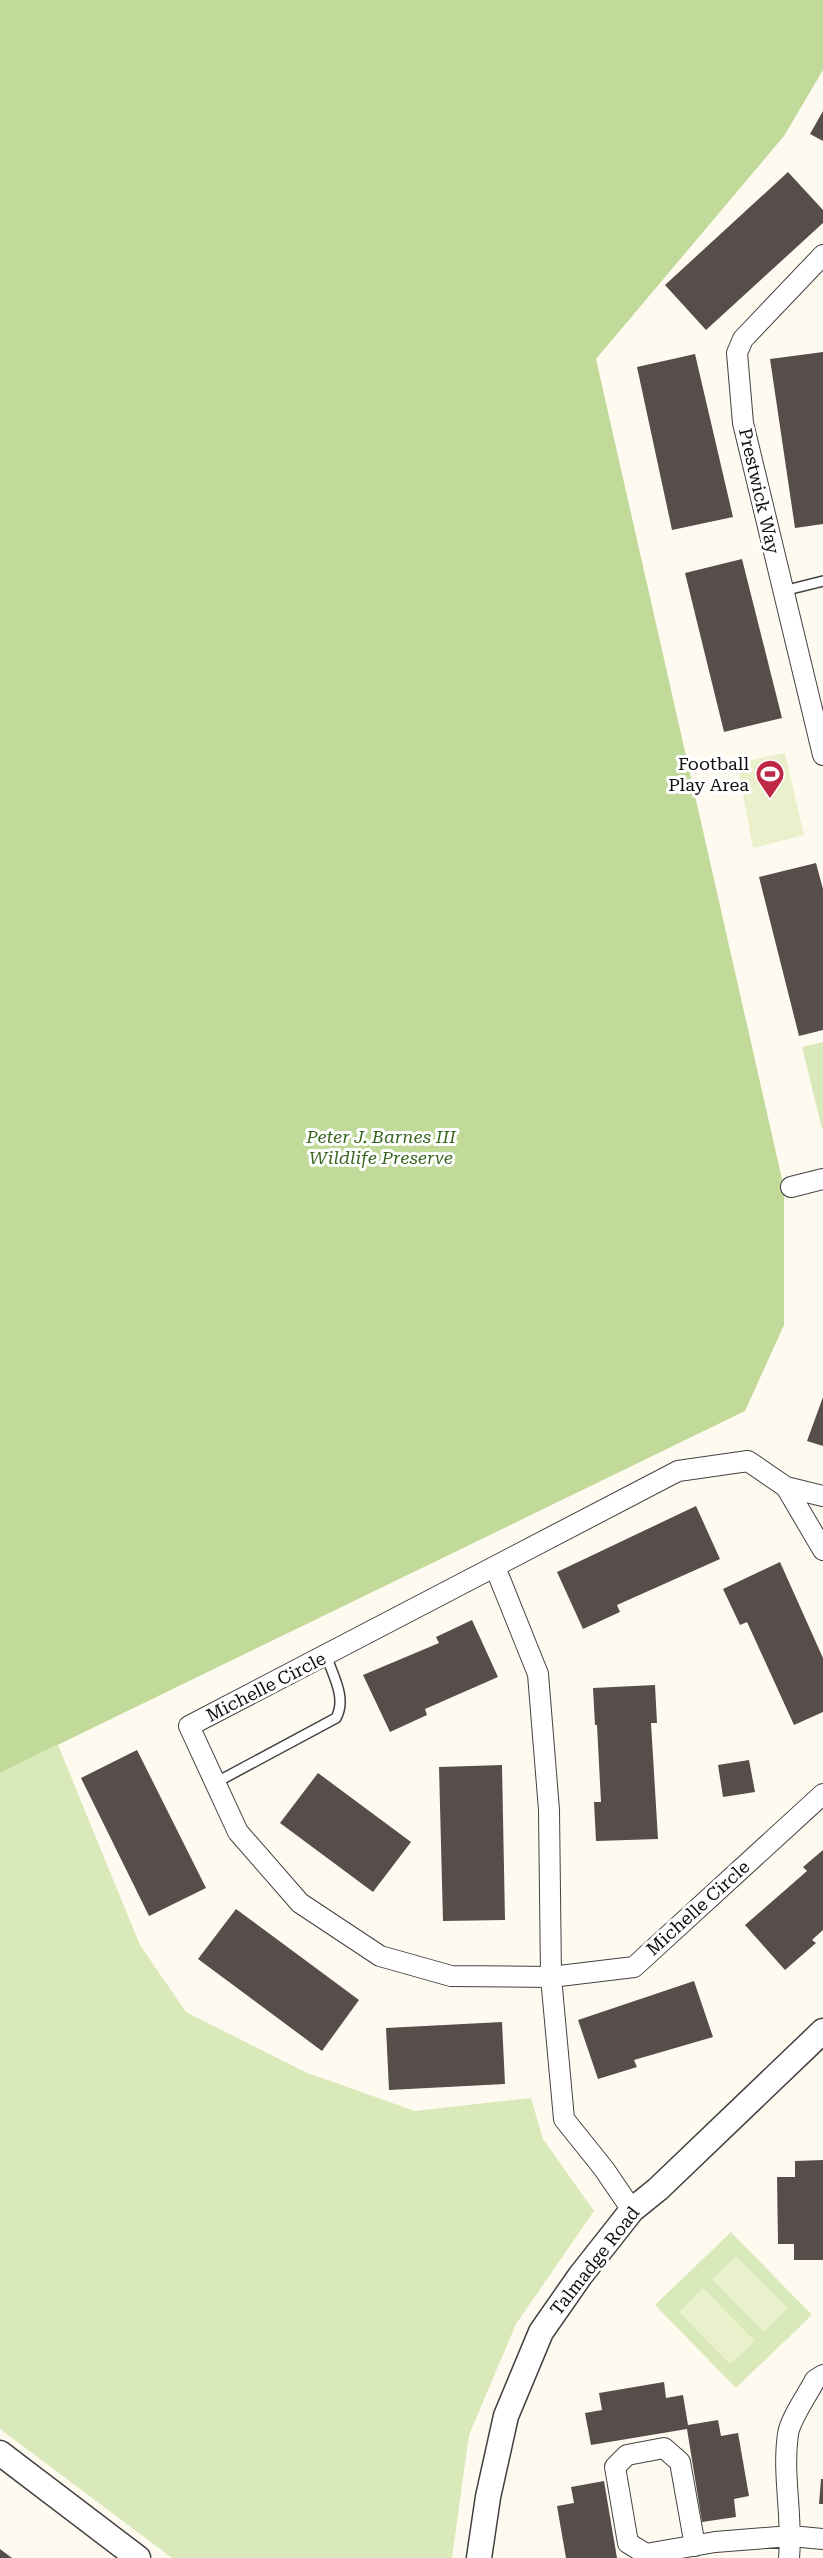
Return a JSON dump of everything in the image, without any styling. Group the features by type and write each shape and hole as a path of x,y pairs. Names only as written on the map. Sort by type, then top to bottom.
{"street":[{"name":"Prestwick Way","path":"823,255 742,339 737,353 743,423 823,755"},
{"path":"791,1187 823,1179"},
{"name":"Michelle Circle","path":"823,1496 786,1487 748,1461 678,1471 189,1726 238,1832 300,1903 380,1956 450,1976 551,1977 634,1967 823,1794"},
{"name":"Michelle Circle","path":"786,1487 823,1550"},
{"path":"495,1567 538,1674 549,1810 551,1977 564,2119 604,2169 632,2210"},
{"name":"Talmadge Road","path":"479,2558 488,2497 506,2416 541,2332 579,2276 632,2210 658,2189 823,2031"},
{"path":"789,2558 791,2536 787,2484 788,2432 815,2380 823,2375"},
{"path":"695,2546 680,2462 664,2448 627,2455 615,2467 628,2543 646,2554 695,2546 791,2536 823,2539"},
{"path":"0,2453 138,2558"}],"lane":[{"path":"783,591 823,581"},
{"path":"215,1783 336,1718 342,1699 326,1655"}],"green space":[{"name":"Peter J. Barnes III Wildlife Preserve","path":"0,0 823,0 823,70 784,136 596,359 784,1188 784,1325 745,1411 0,1773"},
{"name":"Football Play Area","path":"785,753 804,835 753,848 737,763"},
{"path":"823,1042 823,1128 822,1129 802,1047"},
{"path":"58,1745 140,1945 186,2012 305,2072 415,2111 531,2098 543,2139 594,2211 516,2324 469,2435 452,2558 172,2558 0,2429 0,1773"},
{"path":"731,2232 812,2315 736,2388 655,2305"},
{"path":"736,2256 788,2308 764,2332 712,2279"},
{"path":"703,2288 755,2341 730,2364 679,2312"}],"building":[{"path":"823,111 823,141 810,134"},
{"path":"788,172 823,210 823,223 706,330 665,285"},
{"path":"823,352 823,524 795,528 770,359"},
{"path":"695,354 733,517 672,530 637,367"},
{"path":"742,559 782,718 724,732 685,573"},
{"path":"816,863 823,889 823,1030 799,1036 759,877"},
{"path":"823,1397 823,1446 807,1441"},
{"path":"696,1506 720,1559 617,1605 620,1612 583,1629 557,1572"},
{"path":"780,1562 823,1658 823,1712 794,1725 747,1622 740,1625 723,1589"},
{"path":"472,1620 498,1677 425,1709 427,1715 390,1732 363,1675 439,1643 436,1637"},
{"path":"655,1685 657,1723 651,1723 658,1839 596,1841 594,1802 601,1802 593,1688"},
{"path":"137,1750 206,1888 149,1916 81,1778"},
{"path":"749,1760 755,1792 723,1797 718,1765"},
{"path":"502,1765 505,1920 443,1921 439,1767"},
{"path":"318,1773 411,1842 373,1892 280,1823"},
{"path":"823,1850 823,1930 812,1940 816,1943 785,1970 745,1925 807,1871 803,1867"},
{"path":"236,1909 359,2000 322,2051 198,1959"},
{"path":"694,1981 713,2037 634,2060 637,2067 598,2079 578,2020"},
{"path":"502,2022 505,2084 389,2090 386,2028"},
{"path":"823,2160 823,2260 794,2260 794,2244 778,2244 777,2177 795,2177 795,2161"},
{"path":"664,2382 666,2398 683,2395 688,2425 718,2420 721,2436 738,2433 749,2496 734,2499 736,2517 702,2522 687,2429 591,2445 585,2413 602,2410 599,2393"},
{"path":"821,2479 823,2479 823,2504 819,2504"},
{"path":"604,2481 617,2558 566,2558 557,2506 574,2503 571,2487"},
{"path":"0,2549 12,2558 0,2558"}],"place":[{"name":"Football Play Area","path":"770,800"}]}
